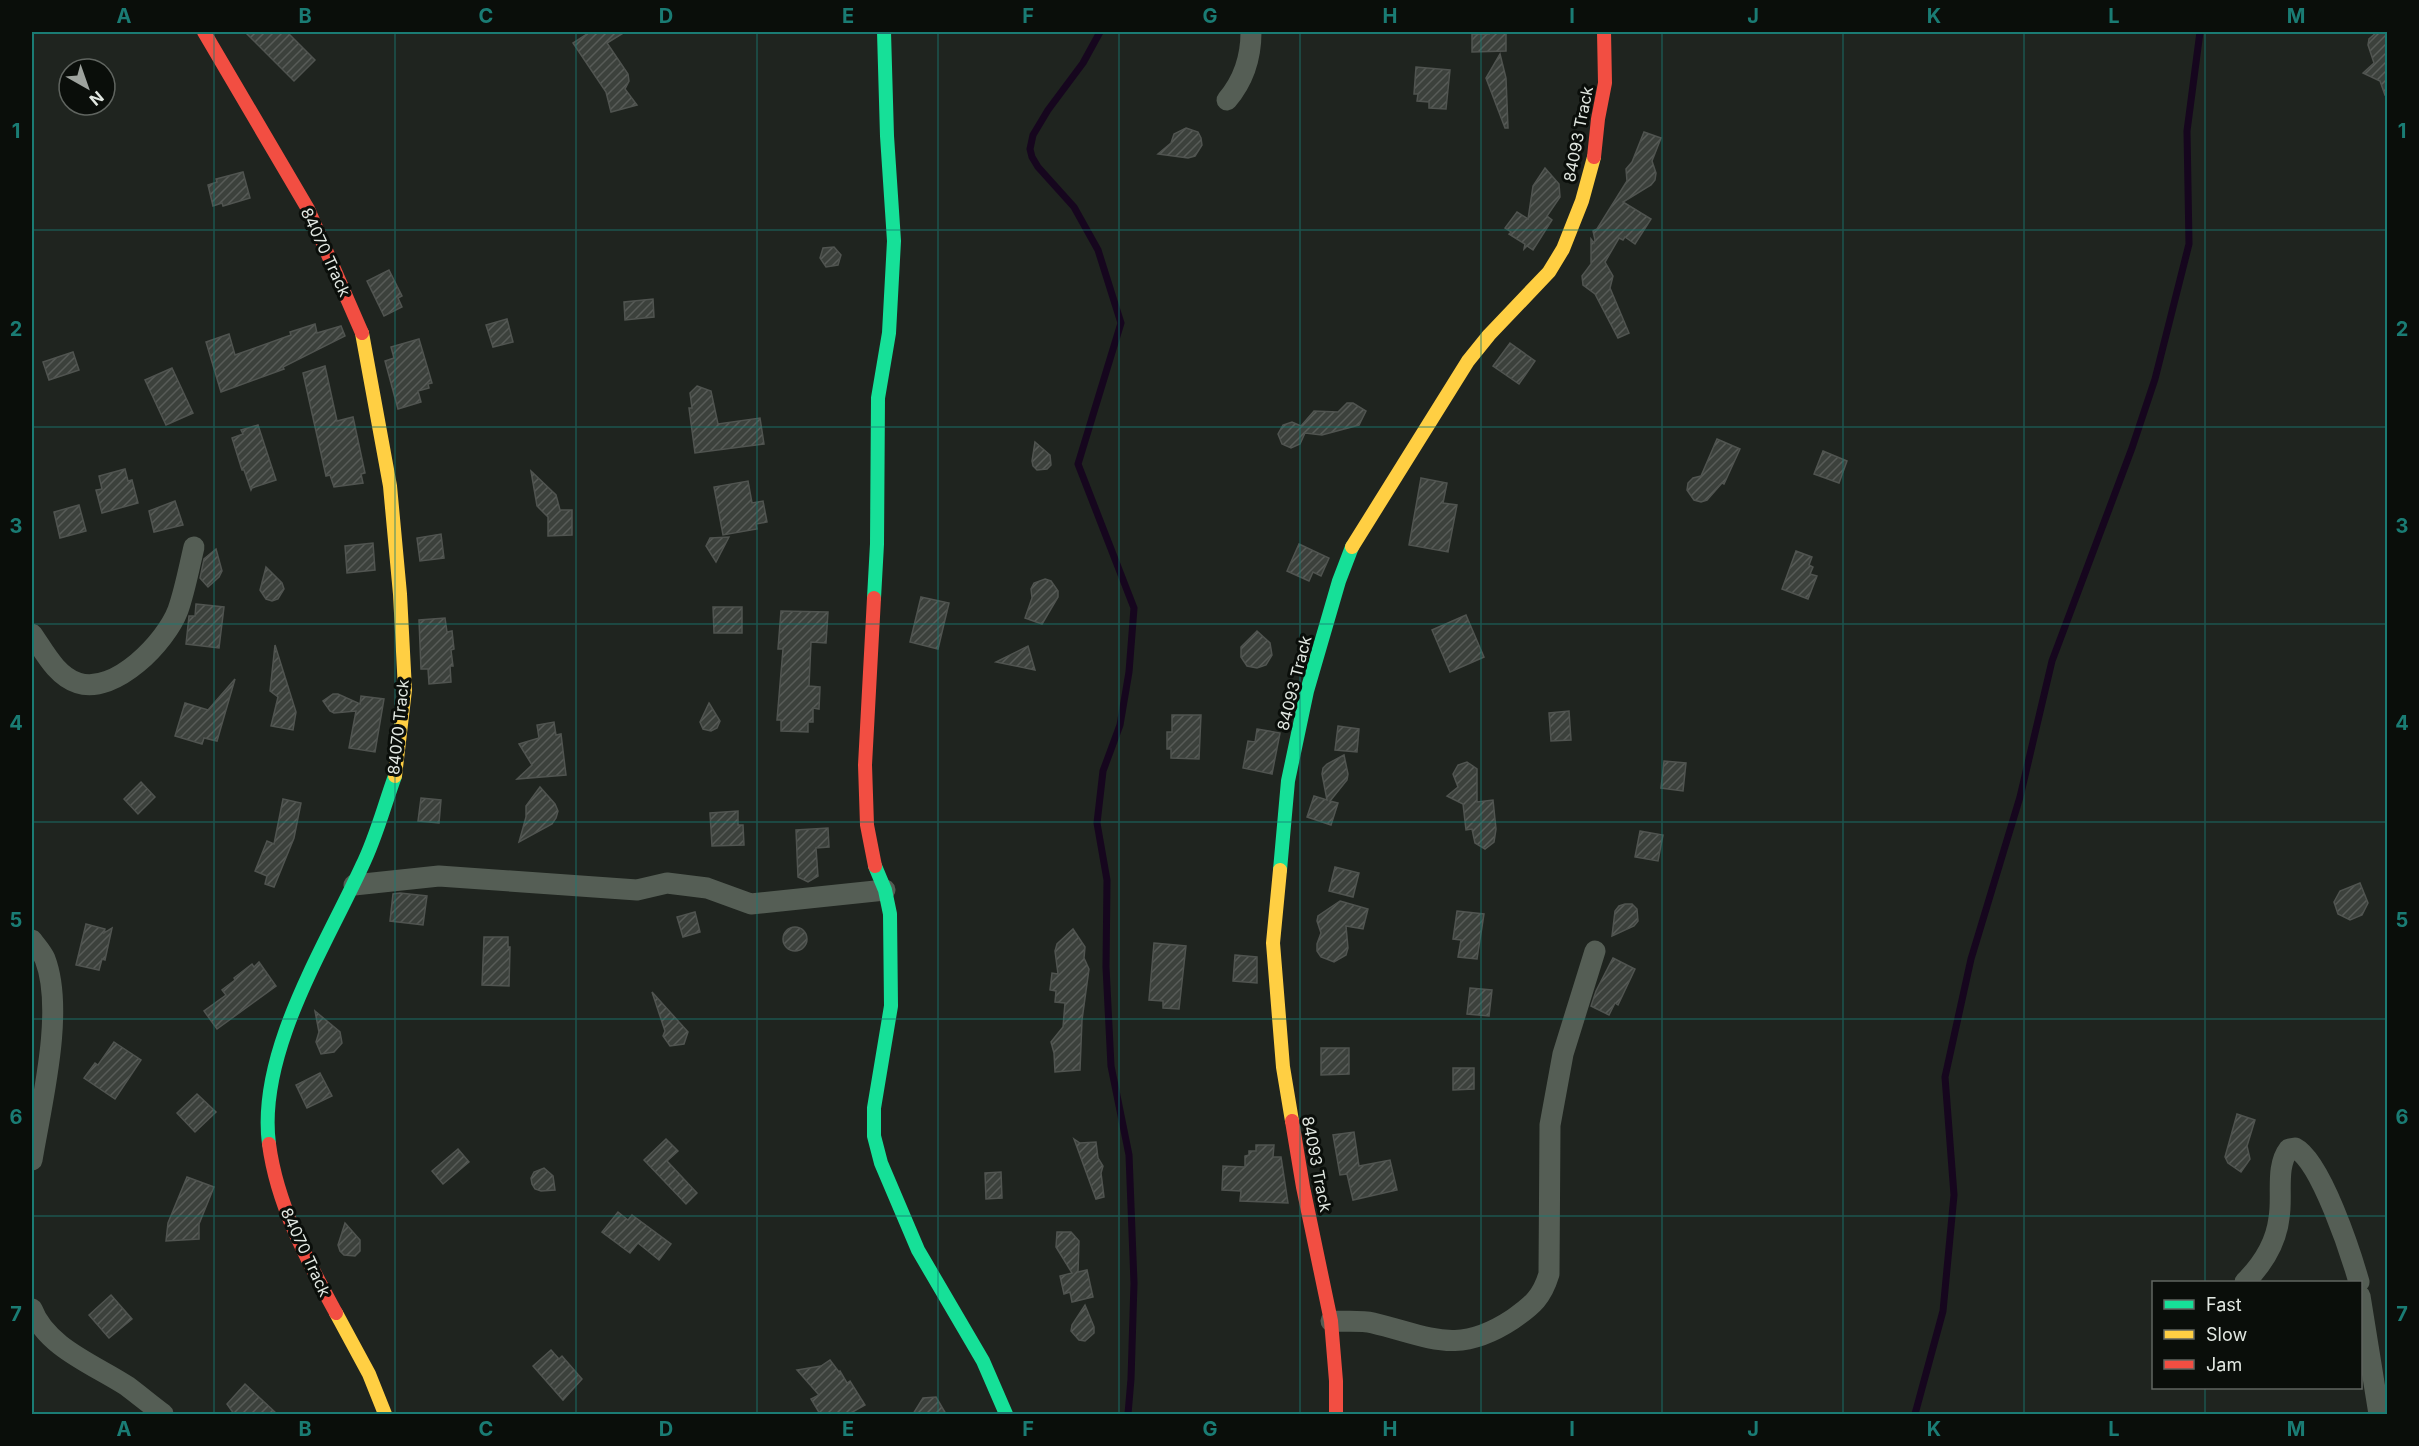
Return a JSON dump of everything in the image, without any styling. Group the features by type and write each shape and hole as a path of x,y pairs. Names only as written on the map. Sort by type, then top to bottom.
{"street":[{"name":"84070 Track","path":"204,32 308,209 363,334 390,486 400,594 405,690 396,773 364,863 288,1022 270,1086 266,1123 271,1161 288,1218 310,1266 369,1374 385,1414"},
{"path":"884,32 886,136 894,242 889,333 878,398 877,543 865,765 867,825 876,869 885,891 890,914 891,1006 874,1108 874,1136 885,1173 918,1250 983,1361 1006,1414"},
{"path":"1227,100 1245,73 1251,32"},
{"name":"84093 Track","path":"1336,1414 1331,1322 1303,1187 1283,1067 1273,943 1288,781 1307,691 1339,581 1353,544 1468,361 1489,334 1549,272 1563,249 1582,201 1594,159 1605,83 1604,32"},
{"path":"32,633 50,662 63,675 77,683 91,686 107,683 125,672 168,632 178,610 194,547"},
{"path":"354,885 439,876 637,890 667,883 707,888 751,904 885,891"},
{"path":"32,940 44,957 52,984 51,1049 32,1160"},
{"path":"1331,1322 1370,1323 1440,1341 1460,1341 1477,1338 1503,1326 1529,1308 1544,1291 1550,1274 1550,1125 1563,1054 1595,951"},
{"path":"2246,1281 2265,1259 2275,1237 2280,1217 2283,1163 2289,1149 2295,1148 2306,1156 2336,1217 2351,1252 2359,1281"},
{"path":"2362,1303 2379,1414"},
{"path":"32,1309 35,1319 54,1339 81,1359 128,1387 163,1414"}],"building":[{"path":"245,32 287,32 315,60 294,81"},
{"path":"590,32 625,32 607,43 628,74 629,81 625,89 637,105 611,112 606,92 573,43"},
{"path":"1488,32 1506,32 1506,51 1472,52 1472,34 1489,34"},
{"path":"2377,32 2388,32 2388,94 2385,95 2380,81 2363,73 2374,63 2368,45 2369,39"},
{"path":"1500,54 1506,78 1508,128 1505,128 1486,78"},
{"path":"1416,67 1450,70 1446,109 1429,108 1429,102 1417,101 1418,94 1414,94"},
{"path":"1186,128 1198,132 1201,138 1202,145 1195,156 1188,158 1158,154 1171,143 1174,134"},
{"path":"1644,132 1661,138 1652,161 1656,173 1655,180 1651,185 1623,202 1651,219 1635,244 1625,237 1623,240 1619,238 1605,262 1613,276 1610,288 1629,333 1618,338 1595,294 1583,285 1582,276 1591,264 1591,239 1594,243 1595,240 1593,231 1597,229 1627,181 1626,169 1632,162"},
{"path":"1545,168 1559,184 1560,197 1547,216 1552,220 1533,250 1527,246 1524,249 1525,244 1509,234 1511,232 1505,228 1517,212 1528,219 1533,186"},
{"path":"243,172 250,198 223,206 222,203 213,206 208,185 217,182 216,179"},
{"path":"834,247 841,255 838,265 826,267 820,258 823,248"},
{"path":"389,270 402,296 398,298 402,307 384,316 367,281"},
{"path":"653,299 654,317 625,320 624,302"},
{"path":"507,319 513,342 493,347 486,325"},
{"path":"315,324 317,333 341,326 345,336 283,367 284,369 221,392 206,342 229,334 235,355"},
{"path":"419,339 432,383 428,384 429,388 418,391 421,402 398,409 385,361 394,358 391,347"},
{"path":"1510,343 1535,361 1519,384 1493,366"},
{"path":"73,352 79,370 49,380 43,362"},
{"path":"325,366 337,421 353,417 365,473 361,474 363,483 334,487 330,475 326,476 303,373"},
{"path":"172,368 193,413 166,425 145,380"},
{"path":"697,386 711,391 718,424 760,418 764,444 695,453 689,408 692,408 690,393"},
{"path":"1347,403 1353,403 1366,411 1359,425 1322,435 1305,433 1300,444 1291,448 1282,444 1278,434 1283,425 1292,422 1301,426 1314,411 1338,412"},
{"path":"258,425 276,480 251,490 232,438 243,434 241,430"},
{"path":"1717,439 1740,449 1724,484 1722,483 1707,500 1701,502 1694,500 1687,490 1688,483 1693,478 1701,476"},
{"path":"1035,442 1050,455 1051,465 1047,469 1037,470 1033,466"},
{"path":"1823,451 1847,461 1839,483 1814,474"},
{"path":"125,469 128,481 132,480 138,503 102,513 96,490 102,489 99,476"},
{"path":"531,471 556,495 560,510 572,510 572,535 548,536 548,517 537,506"},
{"path":"1421,478 1447,483 1443,503 1457,505 1448,552 1409,545"},
{"path":"748,481 752,503 763,501 767,522 756,524 757,529 723,535 714,487"},
{"path":"175,501 183,525 154,532 149,511"},
{"path":"79,505 86,531 60,538 54,512"},
{"path":"441,534 444,558 420,561 417,538"},
{"path":"729,537 716,562 706,546 710,538"},
{"path":"373,543 375,570 347,573 345,546"},
{"path":"1299,544 1329,558 1321,576 1313,572 1309,581 1287,571"},
{"path":"216,549 222,571 208,587 200,578 204,559"},
{"path":"1796,551 1812,557 1809,565 1813,567 1810,574 1817,576 1808,599 1782,589"},
{"path":"266,567 282,583 284,589 278,599 272,601 266,599 260,590"},
{"path":"1045,579 1051,581 1058,591 1058,597 1042,624 1025,618 1034,583"},
{"path":"921,597 949,603 938,649 910,642"},
{"path":"196,604 224,607 219,648 186,644 189,616 195,616"},
{"path":"713,607 742,607 742,633 714,633"},
{"path":"781,611 828,612 826,643 811,642 809,686 820,687 819,709 813,708 813,722 808,722 808,732 781,731 781,720 777,720 783,649 778,649"},
{"path":"1466,615 1484,657 1450,672 1432,630"},
{"path":"445,618 447,632 452,631 454,649 451,650 453,666 450,666 451,682 429,684 428,669 421,669 419,620"},
{"path":"1257,631 1270,643 1272,655 1266,665 1257,668 1247,666 1241,657 1241,647"},
{"path":"275,645 296,712 293,730 271,726 278,697 270,691"},
{"path":"1028,646 1035,670 996,662"},
{"path":"235,679 217,741 204,738 202,744 175,736 185,703 208,710"},
{"path":"333,694 360,704 361,696 384,699 375,752 349,748 356,711 334,713 330,711 323,701"},
{"path":"709,703 720,721 717,728 711,731 703,729 700,722"},
{"path":"1569,711 1571,740 1551,741 1549,713"},
{"path":"1172,715 1201,715 1199,759 1171,758 1171,749 1167,749 1167,732 1172,732"},
{"path":"554,722 556,735 561,734 566,775 517,779 532,765 519,744 539,738 537,725"},
{"path":"1338,726 1359,729 1357,752 1335,750"},
{"path":"1257,729 1280,733 1272,774 1243,768 1248,741 1255,742"},
{"path":"1344,755 1347,780 1330,801 1338,803 1331,825 1307,817 1314,796 1327,800 1323,768"},
{"path":"1664,761 1686,763 1683,791 1661,788"},
{"path":"1467,762 1477,769 1477,802 1493,800 1496,829 1494,842 1485,849 1475,843 1472,829 1466,830 1463,804 1447,796 1458,787 1453,774 1458,765"},
{"path":"141,782 155,797 138,814 124,799"},
{"path":"540,787 555,804 558,811 556,818 552,824 519,842 526,817 526,806"},
{"path":"421,798 441,800 439,823 418,821"},
{"path":"283,799 301,803 294,838 274,887 265,884 267,876 255,871 267,841 274,844"},
{"path":"738,811 738,825 743,825 744,845 712,846 710,813"},
{"path":"828,828 829,847 816,848 818,876 808,882 798,877 796,830"},
{"path":"1640,831 1663,835 1658,861 1635,857"},
{"path":"1335,867 1359,873 1353,897 1329,891"},
{"path":"2360,883 2368,903 2362,915 2350,920 2338,914 2334,902 2340,891"},
{"path":"393,894 427,896 423,925 390,921"},
{"path":"1340,901 1368,909 1363,929 1346,926 1348,948 1346,955 1334,962 1321,957 1317,951 1321,933 1317,921 1318,916"},
{"path":"1632,904 1637,909 1638,921 1634,926 1612,936 1615,911 1619,906"},
{"path":"1457,911 1484,914 1477,959 1458,957 1461,940 1453,939"},
{"path":"695,912 700,932 683,937 677,917"},
{"path":"86,924 105,929 104,933 112,928 105,960 102,959 99,970 76,965"},
{"path":"795,927 804,930 807,939 804,948 795,951 786,948 783,939 786,930"},
{"path":"1073,929 1085,947 1084,958 1089,969 1082,1020 1080,1070 1055,1072 1051,1042 1063,1027 1065,1003 1055,1002 1056,991 1050,990 1052,973 1058,974 1055,951 1057,944"},
{"path":"484,937 508,937 509,986 482,985"},
{"path":"1154,943 1186,946 1179,1009 1163,1008 1163,1001 1149,1000"},
{"path":"1235,955 1257,957 1257,983 1233,981"},
{"path":"1613,958 1635,969 1618,1005 1615,1003 1609,1015 1591,1006"},
{"path":"259,962 276,986 217,1029 204,1011 226,995 222,990 235,980 234,978 252,964 254,967"},
{"path":"1470,988 1492,990 1489,1016 1467,1014"},
{"path":"652,992 688,1032 684,1044 670,1046 663,1036 665,1031"},
{"path":"315,1011 340,1032 342,1043 334,1052 321,1054 316,1042 319,1032"},
{"path":"114,1042 141,1060 115,1099 84,1078 95,1063 98,1065"},
{"path":"1321,1048 1349,1048 1349,1074 1321,1075"},
{"path":"1453,1068 1474,1068 1474,1089 1453,1090"},
{"path":"320,1073 332,1096 307,1108 296,1085"},
{"path":"197,1094 216,1112 195,1132 177,1113"},
{"path":"2237,1114 2255,1120 2247,1146 2250,1159 2241,1172 2228,1163 2225,1157"},
{"path":"1354,1132 1359,1166 1390,1160 1397,1190 1353,1200 1347,1174 1340,1175 1333,1135"},
{"path":"666,1139 678,1151 667,1161 697,1193 686,1204 644,1160"},
{"path":"1074,1139 1080,1143 1096,1142 1098,1158 1103,1166 1101,1173 1104,1197 1096,1199"},
{"path":"1256,1145 1274,1145 1273,1157 1281,1157 1288,1203 1240,1201 1241,1191 1222,1190 1223,1166 1245,1167 1245,1156 1249,1155 1249,1151 1256,1151"},
{"path":"458,1149 469,1162 443,1184 432,1171"},
{"path":"544,1168 553,1176 555,1190 541,1191 535,1189 532,1184 531,1178 534,1172"},
{"path":"1001,1172 1002,1198 986,1199 985,1173"},
{"path":"187,1177 214,1187 199,1224 199,1239 166,1241 168,1223"},
{"path":"618,1212 628,1220 632,1215 671,1244 659,1260 638,1243 630,1253 602,1232"},
{"path":"345,1223 360,1240 360,1251 355,1256 344,1255 338,1245"},
{"path":"1057,1232 1071,1232 1079,1241 1078,1272 1087,1270 1093,1297 1072,1302 1070,1292 1064,1294 1060,1276 1072,1273 1056,1247"},
{"path":"111,1295 132,1319 109,1338 89,1315"},
{"path":"1085,1305 1094,1327 1094,1333 1085,1341 1079,1340 1071,1331 1072,1325"},
{"path":"551,1350 559,1359 562,1356 582,1379 563,1400 533,1366"},
{"path":"830,1360 847,1383 850,1381 865,1405 849,1414 820,1414 811,1399 819,1395 797,1370 821,1366"},
{"path":"245,1384 277,1414 234,1414 227,1404"},
{"path":"936,1397 946,1414 913,1414 923,1398"}],"waterway":[{"path":"1100,32 1083,63 1048,110 1033,135 1030,149 1038,167 1074,207 1098,250 1121,323 1078,464 1134,608 1129,672 1120,725 1103,771 1097,823 1107,880 1106,967 1111,1066 1129,1155 1134,1283 1128,1414"},
{"path":"1915,1414 1943,1311 1954,1195 1945,1077 1971,959 2020,797 2052,661 2132,448 2155,379 2189,244 2187,131 2200,32"}],"traffic: fast":[{"path":"874,598 877,544 878,398 889,333 894,241 887,136 884,32"},
{"path":"1280,870 1288,781 1307,691 1339,581 1352,547"},
{"path":"269,1144 268,1109 273,1074 283,1037 313,966 367,855 395,776"},
{"path":"875,866 885,890 890,914 891,1006 874,1108 874,1136 881,1163 918,1250 983,1361 1006,1414"}],"traffic: slow":[{"path":"1352,547 1468,361 1489,335 1549,272 1563,249 1582,201 1594,157"},
{"path":"362,333 390,486 400,594 405,690 395,776"},
{"path":"1280,870 1273,943 1283,1067 1292,1121"},
{"path":"336,1313 369,1374 385,1414"}],"traffic: jam":[{"path":"204,32 308,209 362,333"},
{"path":"1594,157 1605,83 1604,32"},
{"path":"874,598 865,765 867,825 875,866"},
{"path":"1292,1121 1303,1187 1331,1321 1336,1414"},
{"path":"269,1144 273,1167 286,1210 304,1252 336,1313"}]}
